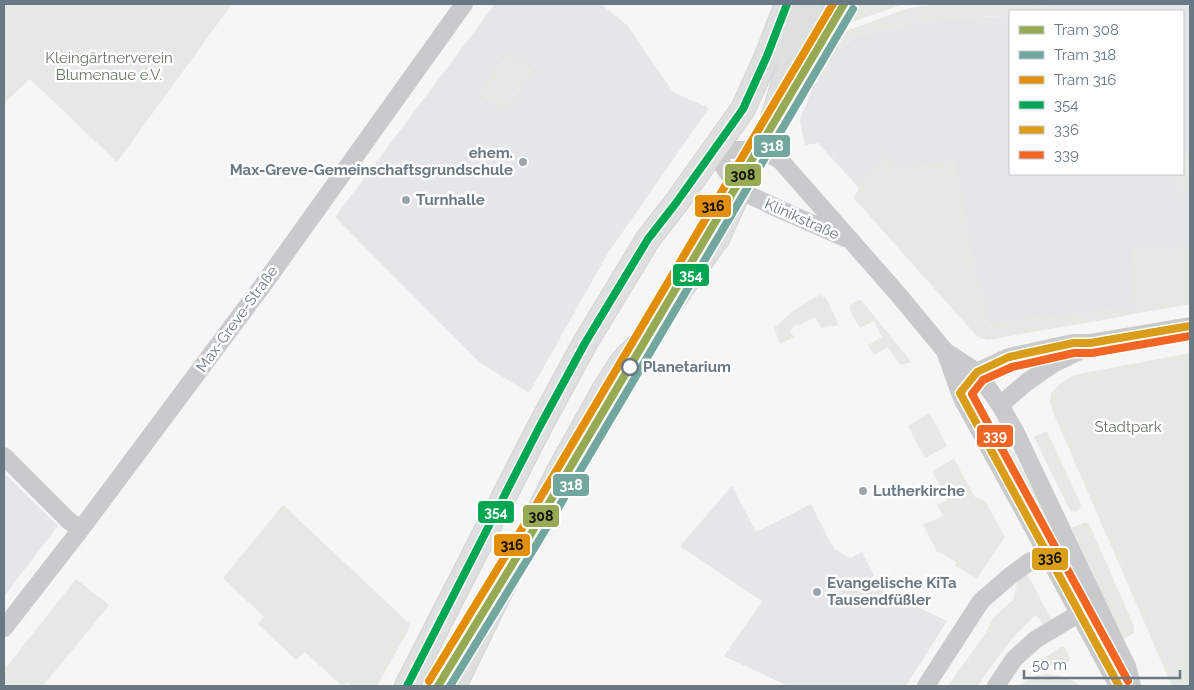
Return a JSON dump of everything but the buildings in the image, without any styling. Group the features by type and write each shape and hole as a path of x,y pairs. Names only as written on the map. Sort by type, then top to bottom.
{"main road":[{"path":"407,686 535,435 586,343 648,239 676,203 742,109 767,56 787,4"},
{"path":"454,686 560,471 603,392 622,362 649,334 718,237 771,127 786,75 812,4"}],"street":[{"name":"Max-Greve-Straße","path":"4,628 81,529 263,284 464,4"},
{"path":"714,150 761,150"},
{"path":"714,150 739,190"},
{"name":"Klinikstraße","path":"761,150 780,160 897,293 945,351 977,372 1000,404 1016,433 1127,666 1132,686"},
{"name":"Klinikstraße","path":"739,190 850,240"},
{"path":"1090,343 1082,350 1053,364 1000,404 962,397 977,372 1009,357 1073,343 1090,343 1190,326"},
{"name":"Klinikstraße","path":"945,351 962,397 1110,674 1119,686"},
{"path":"4,456 69,521 81,529"},
{"path":"926,686 981,601 1029,562 1046,554 1075,557"},
{"path":"996,686 1014,659 1035,640 1078,614 1092,593"}],"shaded area":[{"name":"ehem. Max-Greve-Gemeinschaftsgrundschule","path":"495,4 601,4 627,25 673,92 709,108 608,253 529,393 479,362 335,217"},
{"path":"1053,4 1190,4 1190,304 987,340 977,336 854,198 859,188 818,143 805,145 800,122 801,116 818,74 826,77 833,57 855,36 941,18 1009,16 1009,175 1184,175 1184,10 1032,10"},
{"path":"4,473 58,526 4,596"},
{"name":"Evangelische KiTa Tausendfüßler","path":"732,486 756,532 811,504 834,549 850,558 862,552 874,575 867,583 947,621 906,686 788,686 724,656 762,601 680,546"}],"green space":[{"name":"Kleingärtnerverein Blumenaue e.V.","path":"4,4 232,4 117,162 30,79 4,103"},
{"path":"844,4 904,4 834,28"},
{"path":"941,4 1053,4 1032,10 1009,10 1009,16 941,18 855,36 833,57 826,77 818,74 832,36 909,8"},
{"path":"508,52 534,71 504,112 478,94"},
{"path":"1190,154 1190,192 1176,194 1174,175 1184,175 1184,155"},
{"path":"887,156 897,170 955,160 979,290 983,290 989,324 1125,307 1125,316 991,339 982,339 977,336 854,198 866,175"},
{"path":"1190,247 1190,304 1136,313 1131,248"},
{"path":"819,295 826,298 839,326 821,328 815,317 791,328 792,330 790,331 794,337 780,344 774,328 793,311"},
{"path":"861,300 911,362 900,365 888,347 874,355 868,345 882,337 874,321 860,328 850,309 852,303"},
{"name":"Stadtpark","path":"1190,353 1190,686 1172,686 1050,403 1051,393 1060,384 1074,375"},
{"path":"930,413 947,446 925,458 908,426"},
{"path":"1047,431 1081,505 1075,512 1070,510 1034,437"},
{"path":"1011,449 1051,523 1044,527 1006,452"},
{"path":"954,459 975,497 985,501 1005,537 977,578 955,566 956,562 937,552 923,525 943,516 937,505 947,500 932,471"},
{"path":"283,505 411,625 377,686 352,686 347,682 342,686 305,652 296,660 258,624 264,617 223,578"},
{"path":"1085,522 1089,524 1134,626 1134,633 1123,639 1072,528"},
{"path":"1027,574 1052,621 1044,625 1036,615 1011,640 978,686 948,686 985,634 994,617 1013,600 1018,579"},
{"path":"76,579 109,605 43,686 4,686 4,670"},
{"path":"1060,647 1065,647 1070,658 1069,662 1034,669 1032,667"},
{"path":"1046,674 1064,677 1081,686 1020,686 1035,676"}],"tram line":[{"name":"316","path":"429,681 520,532 833,4"},
{"name":"308","path":"438,686 529,537 844,4"},
{"name":"318","path":"450,686 538,542 853,9"}],"transit line":[{"name":"354","path":"407,686 540,426 585,343 648,239 743,109 767,56 787,4"},
{"name":"354","path":"585,425 622,362 649,334 718,237 739,190 769,132 776,113"},
{"name":"336","path":"1119,686 960,393 977,372 1009,357 1073,343 1090,343 1190,326"},
{"name":"339","path":"1128,681 972,394 983,380 1012,367 1074,353 1092,353 1190,336"}],"place":[{"name":"ehem. Max-Greve-Gemeinschaftsgrundschule","path":"523,162"},
{"name":"Turnhalle","path":"406,200"},
{"name":"Planetarium","path":"630,367"},
{"name":"Lutherkirche","path":"863,491"},
{"name":"Evangelische KiTa Tausendfüßler","path":"817,592"}]}
